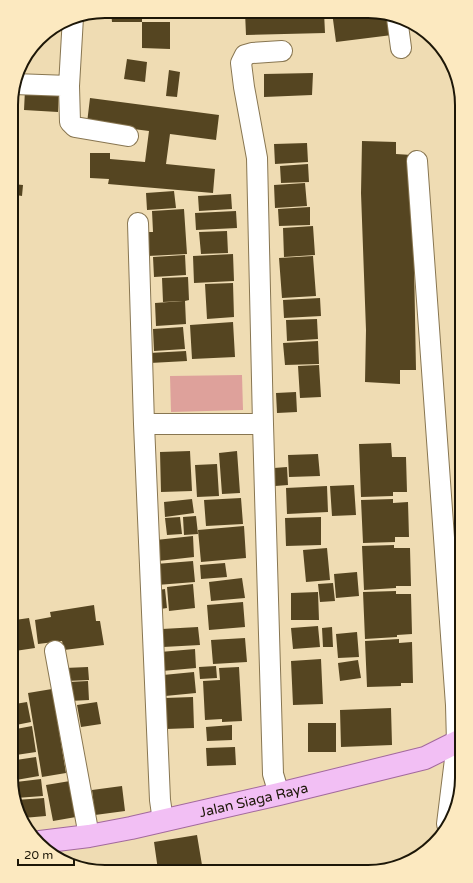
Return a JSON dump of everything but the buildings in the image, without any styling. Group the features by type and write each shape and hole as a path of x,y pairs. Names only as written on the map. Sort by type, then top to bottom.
{"main road":[{"name":"Jalan Siaga Raya","path":"46,841 89,836 163,821 279,794 425,758 455,743"}],"street":[{"path":"398,24 401,48"},
{"path":"73,25 69,86 69,118 72,125 75,127 128,136"},
{"path":"279,794 273,774 257,158 241,62 245,55 252,53 282,51"},
{"path":"21,84 69,86"},
{"path":"417,160 455,697"},
{"path":"138,223 144,424 159,793 163,821"},
{"path":"144,424 263,424"},
{"path":"55,651 89,836"},
{"path":"449,807 455,769"}],"shaded area":[{"path":"242,375 243,410 171,412 170,376"}]}
